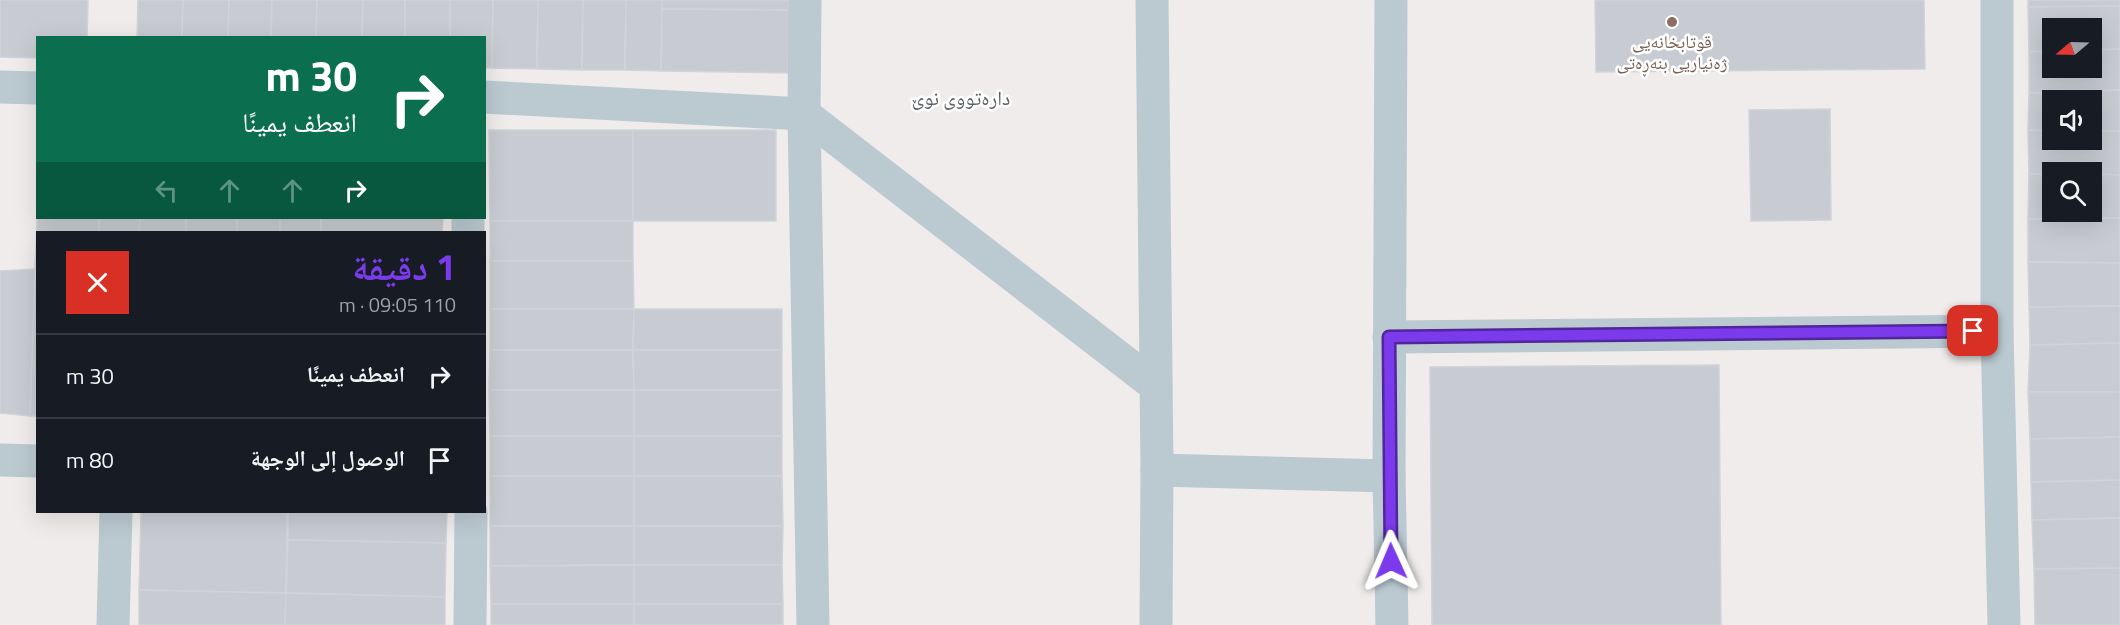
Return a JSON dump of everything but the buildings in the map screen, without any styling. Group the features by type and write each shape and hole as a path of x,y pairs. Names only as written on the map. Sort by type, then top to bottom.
{"street":[{"path":"806,0 804,114 813,625"},
{"path":"1152,0 1157,470 1156,625"},
{"path":"1391,0 1389,476 1392,625"},
{"path":"1997,0 1997,331 2004,625"},
{"path":"0,87 36,88"},
{"path":"486,97 804,114 1156,386"},
{"path":"1389,337 1997,331"},
{"path":"0,460 36,461"},
{"path":"1157,470 1389,476"},
{"path":"113,625 116,513"},
{"path":"470,625 471,513"}],"place":[{"name":"قوتابخانەیی ژەنیاریی بنەڕەتی","path":"1672,22"}],"district":[{"name":"دارەتووی نوێ","path":"961,98"}],"route":[{"path":"1391,561 1389,337 1973,331"}]}
